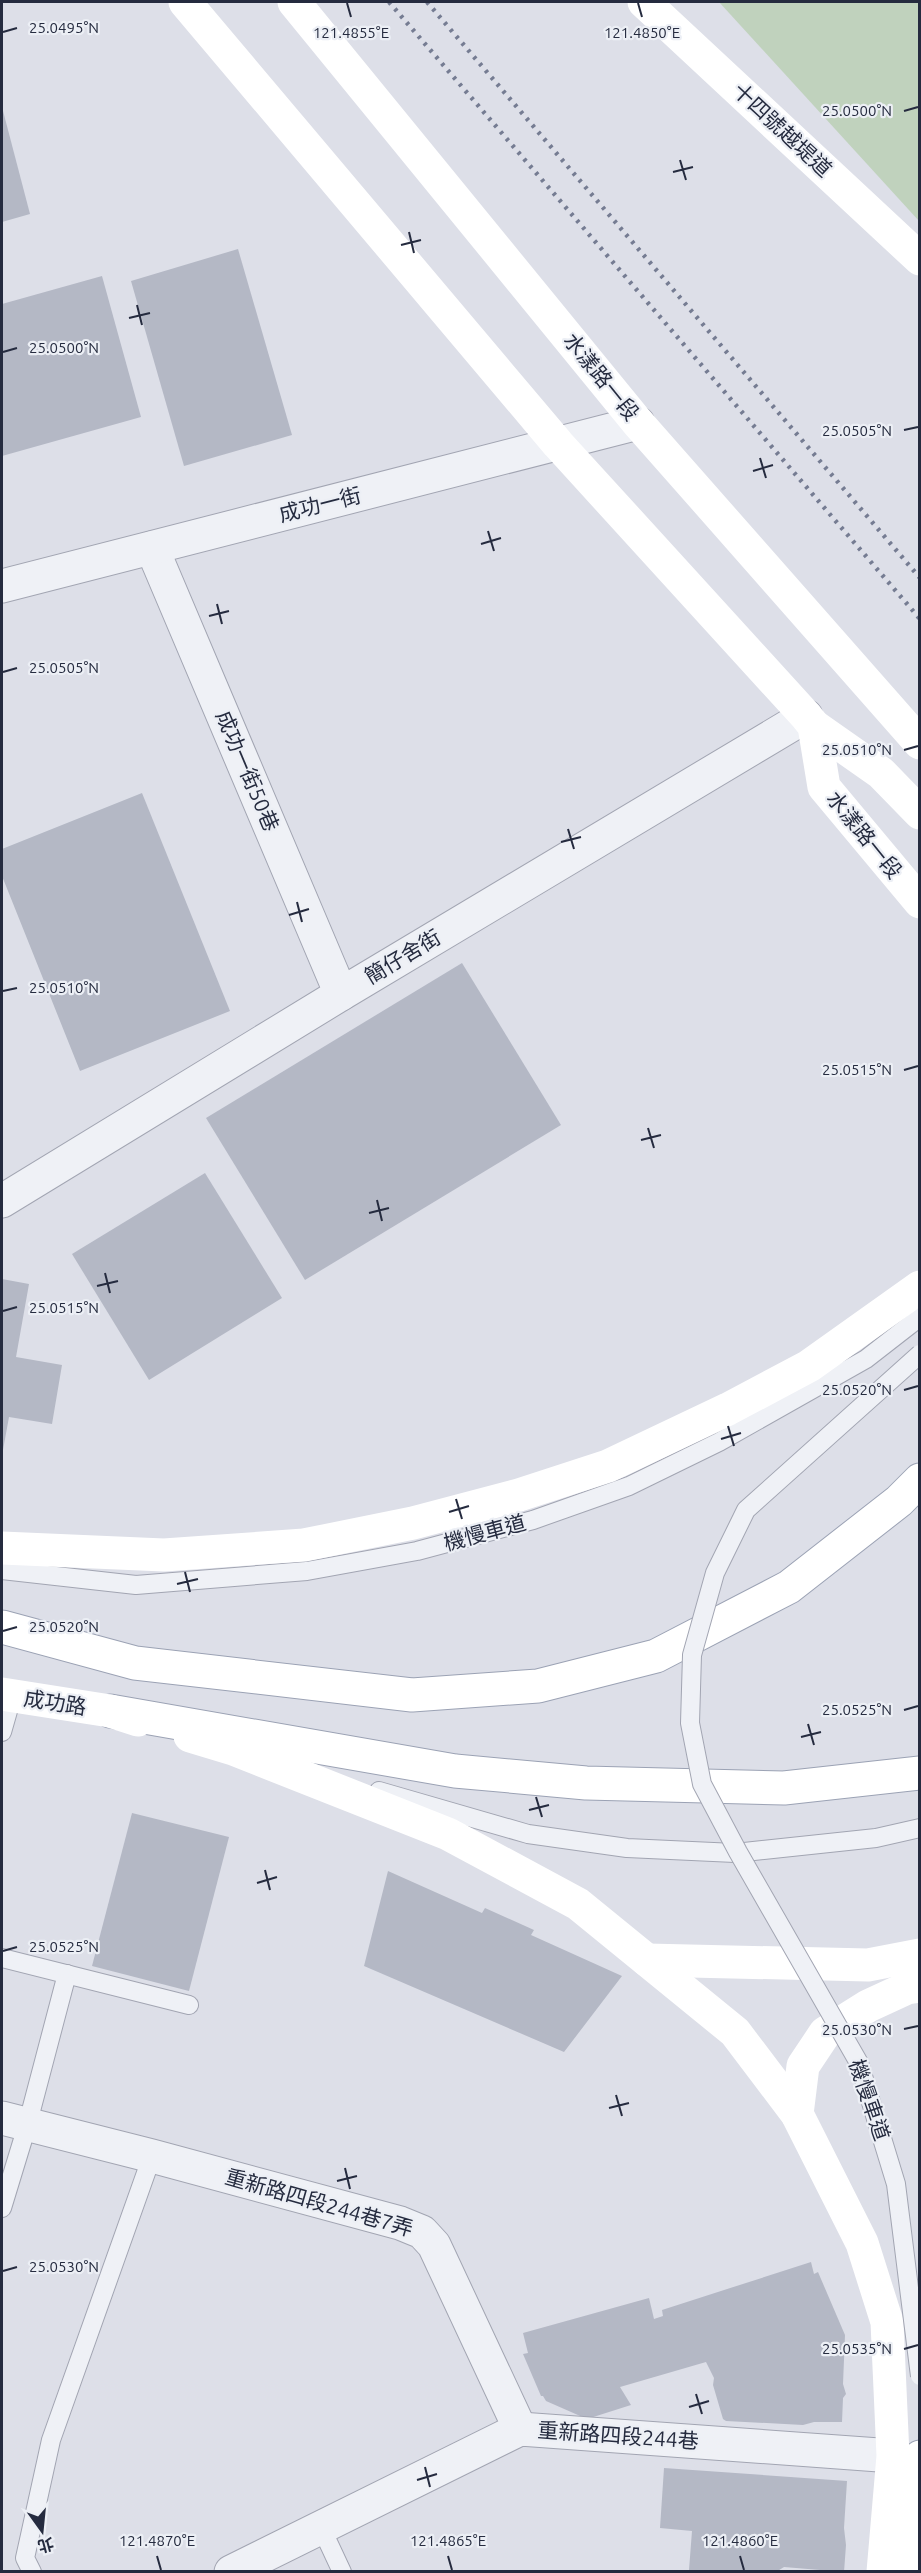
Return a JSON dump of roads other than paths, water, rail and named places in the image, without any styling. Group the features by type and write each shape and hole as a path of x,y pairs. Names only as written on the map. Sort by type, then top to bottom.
{"main road":[{"path":"185,2 558,444 810,721 881,773 920,813"},
{"name":"水漾路一段","path":"294,2 638,423 920,742"},
{"name":"十四號越堤道","path":"644,2 920,259"},
{"name":"水漾路一段","path":"810,721 824,788 920,902"},
{"path":"2,1548 164,1555 304,1545 413,1523 519,1495 608,1466 728,1409 810,1366 920,1287"},
{"path":"2,1627 135,1663 412,1695 538,1686 656,1656 789,1587 899,1501 920,1480"},
{"name":"成功路","path":"7,1695 110,1711"},
{"path":"110,1711 233,1749 448,1834 578,1904 735,2032 797,2114 862,2243 888,2322 906,2457 908,2571"},
{"path":"110,1711 455,1771 586,1783 783,1788 920,1773"},
{"path":"647,1960 868,1965 920,1954"},
{"path":"797,2114 802,2066 825,2033 868,2006 907,1988 920,1986"},
{"path":"884,2571 906,2457"}],"street":[{"name":"成功一街","path":"2,586 638,423"},
{"name":"成功一街50巷","path":"152,548 341,994"},
{"name":"簡仔舍街","path":"2,1201 341,994 810,721"},
{"name":"重新路四段244巷7弄","path":"14,2122 152,2156 400,2223 422,2232 434,2245 520,2429"},
{"name":"重新路四段244巷","path":"231,2571 520,2429 906,2457"}],"lane":[{"name":"機慢車道","path":"2,1570 136,1585 307,1571 417,1551 533,1520 629,1486 719,1442 866,1359 920,1317"},
{"name":"機慢車道","path":"920,1354 746,1510 715,1573 692,1655 690,1723 702,1784 738,1852 859,2062 896,2184 920,2376"},
{"path":"2,1732 7,1695"},
{"path":"233,1749 528,1834 638,1848 735,1853 876,1838 920,1828"},
{"path":"2,1958 189,2005"},
{"path":"2,2208 14,2122 66,1974"},
{"path":"32,2571 25,2558 51,2440 152,2156"},
{"path":"321,2527 342,2571"}],"railway":[{"path":"389,2 920,619"},
{"path":"427,2 920,578"}]}
